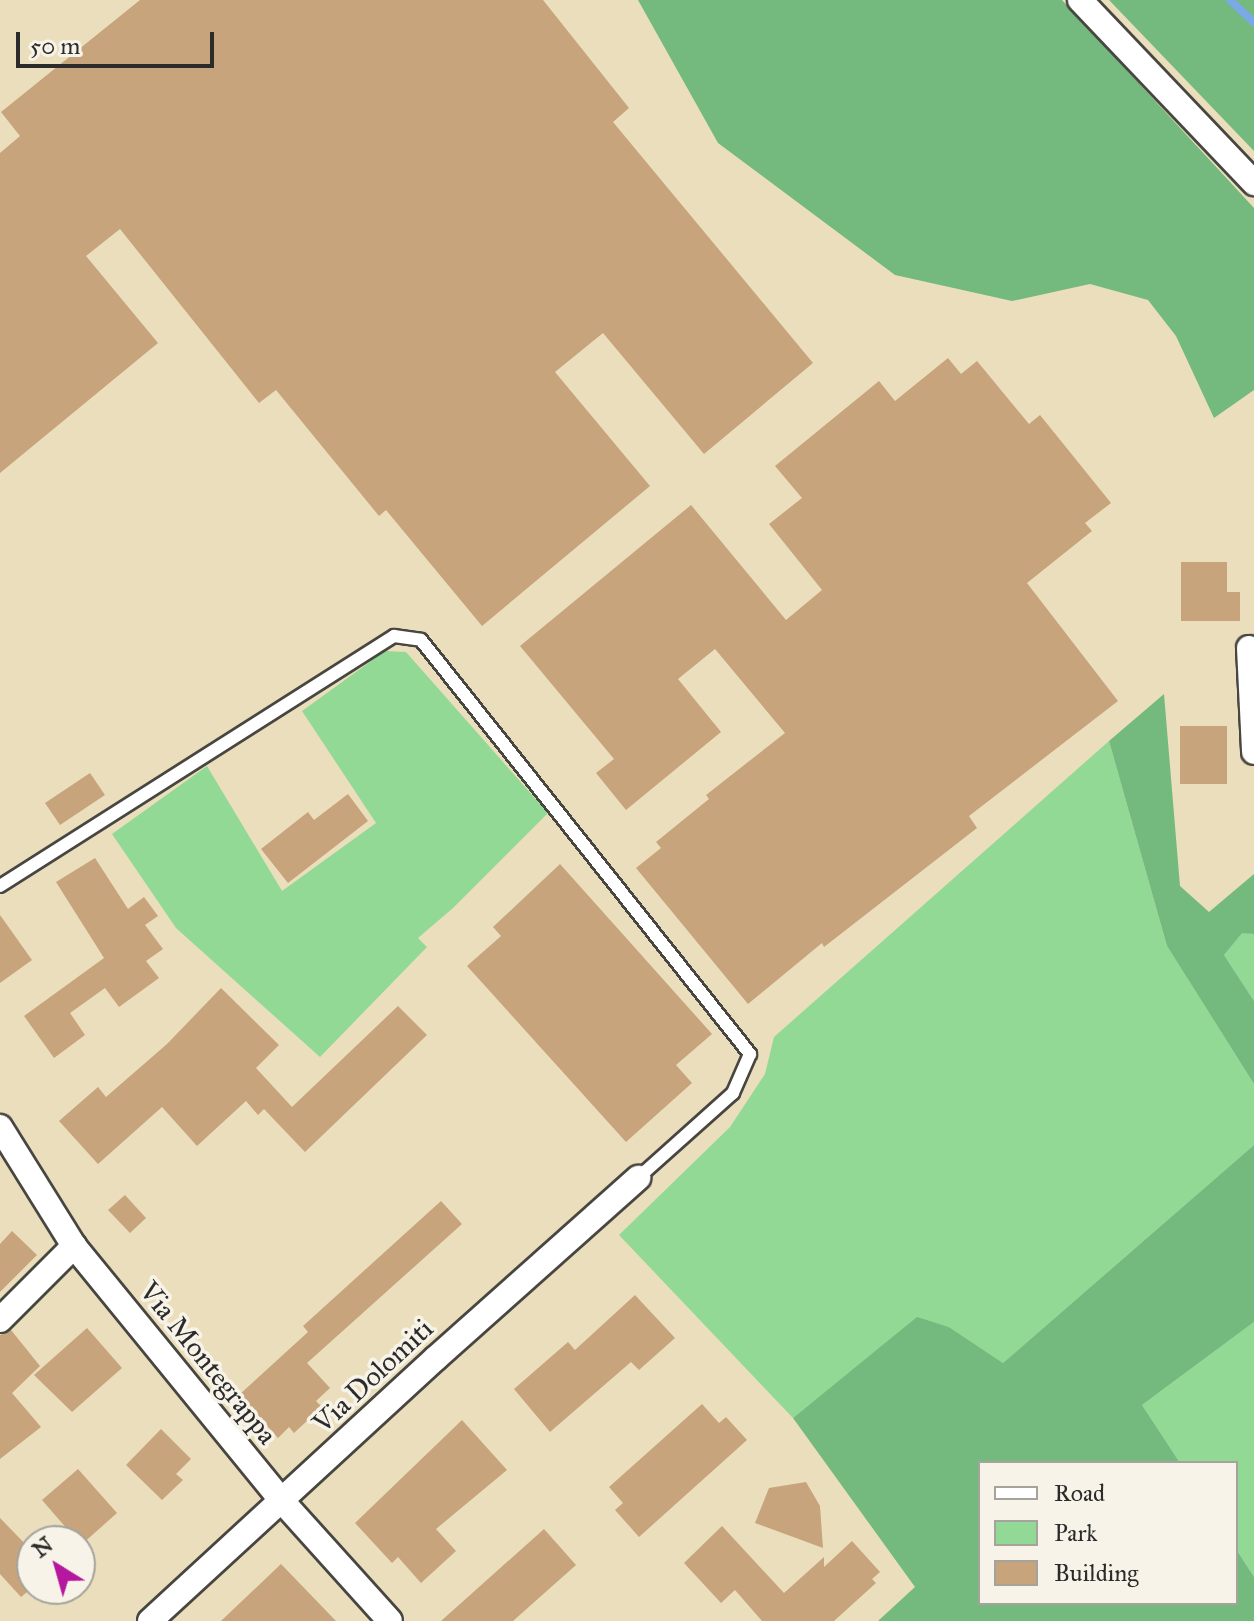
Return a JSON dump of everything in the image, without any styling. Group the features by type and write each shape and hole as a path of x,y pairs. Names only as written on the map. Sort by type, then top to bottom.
{"street":[{"path":"1080,0 1254,183"},
{"path":"1249,648 1254,752"},
{"name":"Via Montegrappa","path":"0,1127 74,1246 282,1501 390,1621"},
{"name":"Via Dolomiti","path":"150,1621 638,1178"},
{"path":"0,1320 74,1246"}],"lane":[{"path":"0,886 394,636 421,640 750,1054 733,1093 638,1178"}],"green space":[{"path":"638,0 1062,0 1254,208 1254,390 1214,418 1176,336 1148,300 1090,284 1012,301 895,275 718,143"},
{"path":"1109,0 1254,0 1254,151"},
{"path":"385,651 406,652 548,813 453,908 418,938 427,947 320,1057 176,928 112,834 207,766 282,891 376,823 302,711"},
{"path":"1164,694 1180,886 1209,912 1254,874 1254,934 1242,933 1224,955 1254,1001 1254,1084 1167,946 1109,741"},
{"path":"1109,741 1167,946 1254,1084 1254,1145 1003,1363 949,1327 917,1318 793,1418 619,1235 730,1127 765,1074 774,1037"},
{"path":"1242,932 1254,934 1254,1001 1224,955"},
{"path":"1254,1145 1254,1322 1142,1405 1179,1461 978,1461 978,1605 1238,1605 1238,1552 1254,1577 1254,1621 878,1621 915,1587 793,1418 917,1317 949,1327 1003,1363"},
{"path":"1254,1322 1254,1577 1238,1552 1238,1461 1179,1461 1142,1405"}],"building":[{"path":"140,0 543,0 629,108 613,122 813,363 704,454 603,333 555,372 650,486 482,626 386,510 379,516 276,390 259,403 120,229 86,256 158,343 0,473 0,153 20,136 1,112"},
{"path":"948,358 961,374 977,361 1029,424 1040,415 1111,503 1085,523 1092,531 1027,583 1118,701 969,816 977,828 824,947 822,943 748,1004 636,868 661,848 656,842 709,799 706,795 785,733 715,649 678,679 721,732 626,810 596,773 614,759 520,646 691,505 786,620 822,590 769,524 802,498 775,466 879,381 895,401"},
{"path":"1181,562 1227,562 1227,592 1240,592 1240,621 1181,621"},
{"path":"1180,726 1227,726 1227,784 1180,784"},
{"path":"90,773 105,795 60,825 45,803"},
{"path":"348,794 368,821 288,883 261,849 308,812 314,820"},
{"path":"95,858 128,909 144,897 158,916 145,925 163,949 146,961 159,978 119,1007 105,988 70,1013 85,1035 54,1058 24,1016 104,958 56,882"},
{"path":"560,864 712,1034 676,1065 692,1083 626,1142 467,966 501,936 493,927"},
{"path":"0,915 32,960 0,983"},
{"path":"221,988 279,1045 256,1068 292,1107 398,1006 427,1035 305,1152 264,1109 258,1115 246,1101 197,1146 162,1107 98,1164 59,1121 98,1087 106,1097 167,1044"},
{"path":"125,1195 146,1218 130,1233 108,1210"},
{"path":"441,1201 462,1224 307,1363 330,1388 316,1401 322,1407 294,1433 289,1427 278,1438 239,1395 308,1332 303,1326"},
{"path":"12,1231 37,1255 0,1292 0,1244"},
{"path":"635,1295 675,1338 639,1370 631,1362 550,1432 514,1389 568,1342 575,1350"},
{"path":"87,1328 122,1368 72,1412 34,1375"},
{"path":"11,1330 40,1366 12,1393 41,1427 0,1459 0,1335"},
{"path":"702,1404 719,1423 726,1417 747,1440 639,1537 615,1510 623,1503 609,1487"},
{"path":"462,1420 507,1470 436,1529 456,1551 421,1583 398,1557 392,1563 355,1523"},
{"path":"161,1429 191,1459 176,1474 183,1480 162,1500 126,1465"},
{"path":"78,1469 117,1513 96,1532 96,1525 64,1525 42,1500"},
{"path":"806,1482 820,1506 823,1548 755,1523 769,1488"},
{"path":"0,1518 16,1534 16,1592 0,1574"},
{"path":"722,1526 784,1593 824,1557 824,1567 852,1541 880,1572 872,1579 876,1583 834,1621 762,1621 735,1590 721,1603 684,1563"},
{"path":"544,1529 576,1565 513,1621 441,1621"},
{"path":"281,1564 336,1621 221,1621"}],"waterway":[{"path":"1230,0 1254,22"}]}
